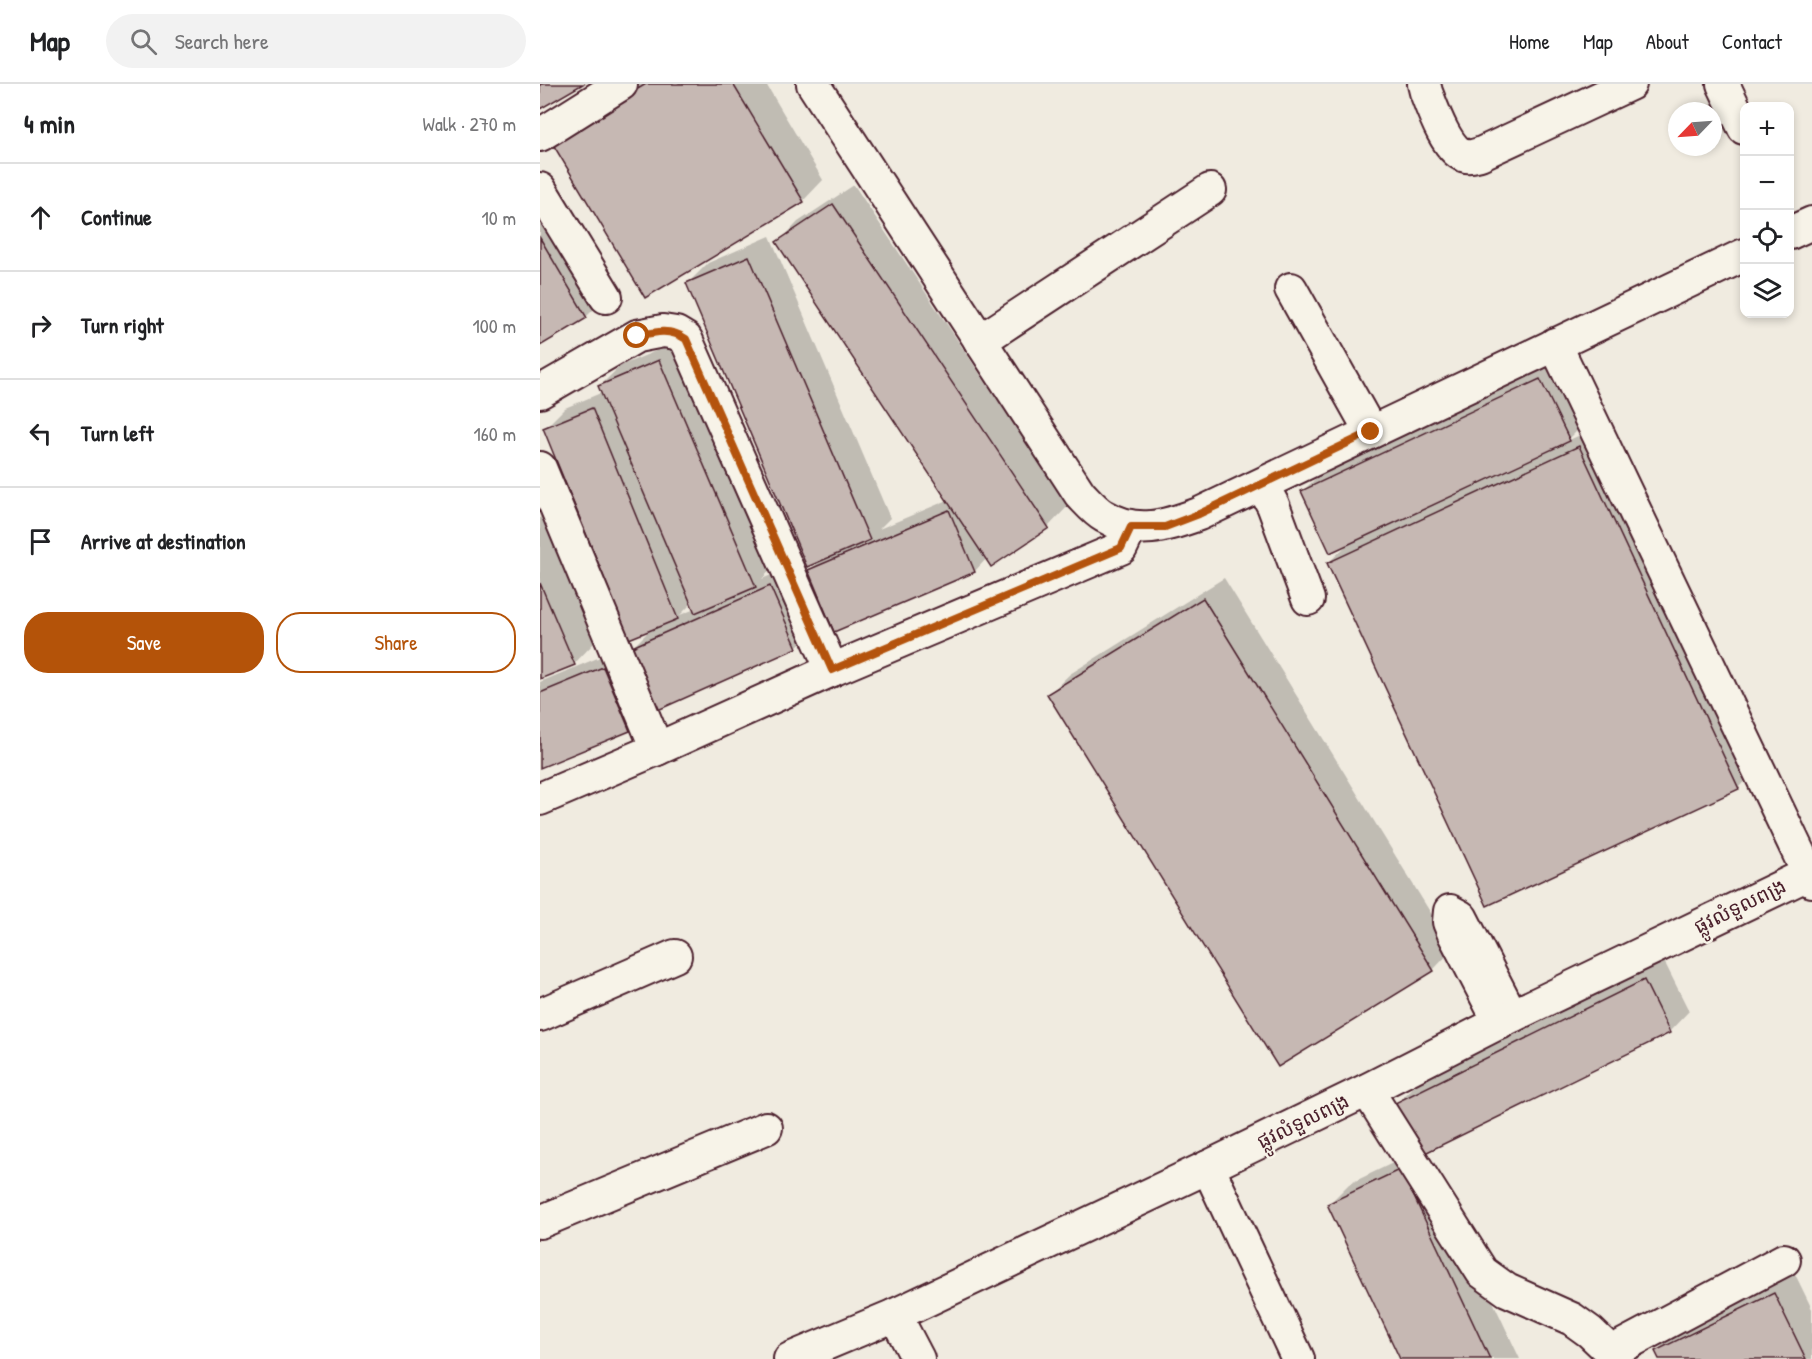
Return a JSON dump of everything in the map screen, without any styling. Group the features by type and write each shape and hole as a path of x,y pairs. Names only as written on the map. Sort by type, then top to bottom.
{"street":[{"path":"540,135 621,84"},
{"path":"813,84 1080,494 1104,516 1131,527 1165,527 1199,514 1740,257"},
{"path":"1424,84 1449,144 1465,157 1480,154 1579,94 1629,84"},
{"path":"1722,84 1740,120"},
{"path":"540,189 606,297"},
{"path":"980,341 1210,190"},
{"path":"1291,289 1371,432"},
{"path":"540,392 637,336 663,331 676,333 686,339 832,670"},
{"path":"1555,344 1811,875"},
{"path":"540,468 657,749"},
{"path":"1262,485 1274,506 1308,600"},
{"path":"540,799 832,670 1121,548 1131,527"},
{"name":"ផ្លូវលំទួលពង្រ","path":"790,1359 895,1315 1208,1167 1506,1019 1811,875"},
{"path":"540,1015 675,956"},
{"path":"1367,1090 1482,1272 1507,1290 1572,1319 1590,1332 1612,1356 1784,1260"},
{"path":"540,1222 766,1128"},
{"path":"1208,1167 1298,1359"},
{"path":"895,1315 918,1359"}],"building":[{"path":"540,84 583,84 540,109"},
{"path":"646,84 733,84 804,202 645,298 551,141"},
{"path":"833,204 1049,528 991,567 776,242"},
{"path":"540,238 587,318 540,346"},
{"path":"749,256 870,540 807,567 686,283"},
{"path":"659,360 756,587 695,613 598,386"},
{"path":"1540,379 1570,441 1330,553 1301,491"},
{"path":"592,408 678,619 629,639 543,428"},
{"path":"1579,446 1739,789 1487,906 1327,563"},
{"path":"949,510 975,572 834,632 808,570"},
{"path":"540,583 575,665 540,679"},
{"path":"770,586 797,648 658,710 630,648"},
{"path":"1203,598 1434,971 1278,1067 1047,694"},
{"path":"603,667 630,731 540,768 540,693"},
{"path":"1644,980 1670,1033 1421,1155 1395,1103"},
{"path":"1401,1169 1490,1359 1400,1359 1327,1204"},
{"path":"1774,1293 1806,1359 1659,1359 1655,1351"}],"route":[{"path":"637,336 663,331 676,333 686,339 832,670 1121,548 1131,527 1165,527 1199,514 1371,432"}]}
